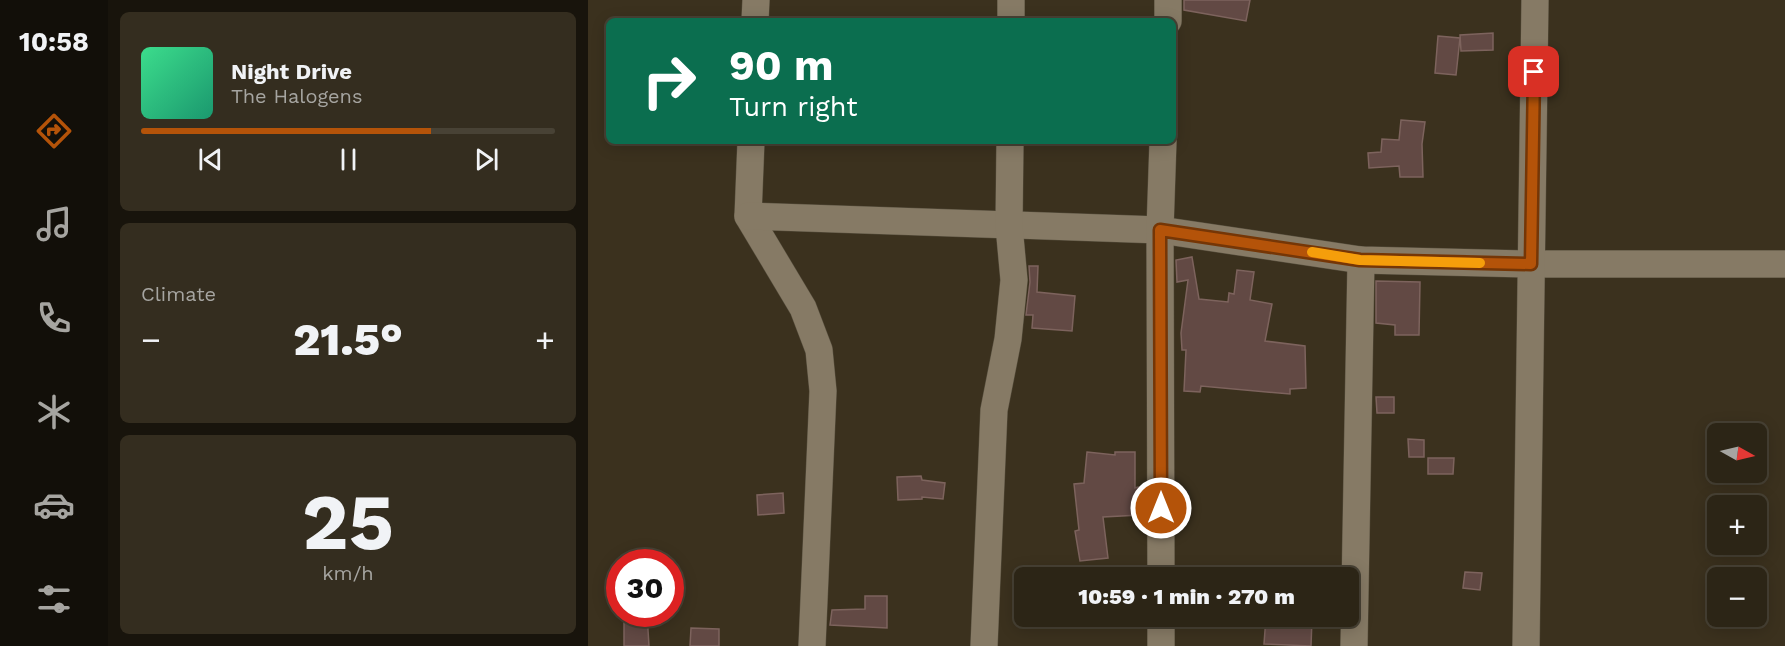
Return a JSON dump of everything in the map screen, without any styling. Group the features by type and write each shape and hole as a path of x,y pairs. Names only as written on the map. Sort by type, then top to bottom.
{"street":[{"path":"755,18 756,0"},
{"path":"1011,0 1011,18"},
{"path":"1168,0 1168,18"},
{"path":"1526,646 1535,0"},
{"path":"751,144 748,216 803,308 819,350 823,391 812,646"},
{"path":"984,646 994,410 1008,339 1014,280 1009,226 1010,144"},
{"path":"1161,567 1160,230 1163,144"},
{"path":"748,216 1160,230 1360,260 1531,264 1785,264"},
{"path":"1354,646 1360,260"},
{"path":"1161,627 1161,646"}],"building":[{"path":"1184,0 1250,0 1246,21 1184,10"},
{"path":"1493,33 1493,50 1461,51 1460,35"},
{"path":"1438,36 1460,38 1456,75 1435,73"},
{"path":"1401,120 1425,122 1422,144 1423,177 1400,177 1399,166 1369,168 1368,153 1381,152 1382,139 1399,140"},
{"path":"1192,257 1199,299 1228,302 1229,293 1234,294 1237,270 1254,272 1250,300 1272,304 1265,341 1305,346 1306,388 1290,389 1290,394 1201,386 1200,392 1184,391 1186,350 1182,350 1181,333 1188,280 1177,282 1176,260"},
{"path":"1029,266 1038,266 1037,292 1075,296 1072,331 1032,328 1033,315 1026,315 1030,282"},
{"path":"1376,281 1420,282 1419,335 1395,335 1395,325 1376,323"},
{"path":"1376,397 1394,397 1394,413 1377,413"},
{"path":"1408,439 1424,440 1424,457 1409,457"},
{"path":"1087,452 1115,455 1115,452 1135,452 1135,488 1138,487 1140,515 1103,517 1108,558 1080,561 1075,531 1079,530 1074,484 1084,483"},
{"path":"1428,458 1454,458 1453,474 1428,474"},
{"path":"921,476 922,480 945,483 943,499 922,497 922,499 898,500 897,477"},
{"path":"783,493 784,513 758,515 757,495"},
{"path":"1465,572 1482,573 1480,590 1463,588"},
{"path":"865,596 887,596 887,628 830,625 832,610 865,609"},
{"path":"624,627 648,627 649,646 624,646"},
{"path":"1265,627 1312,627 1311,646 1264,644"},
{"path":"691,628 719,629 719,646 690,646"}],"slow traffic":[{"path":"1312,252 1360,260 1480,263"}],"route":[{"path":"1161,508 1160,230 1360,260 1531,264 1534,72"}]}
